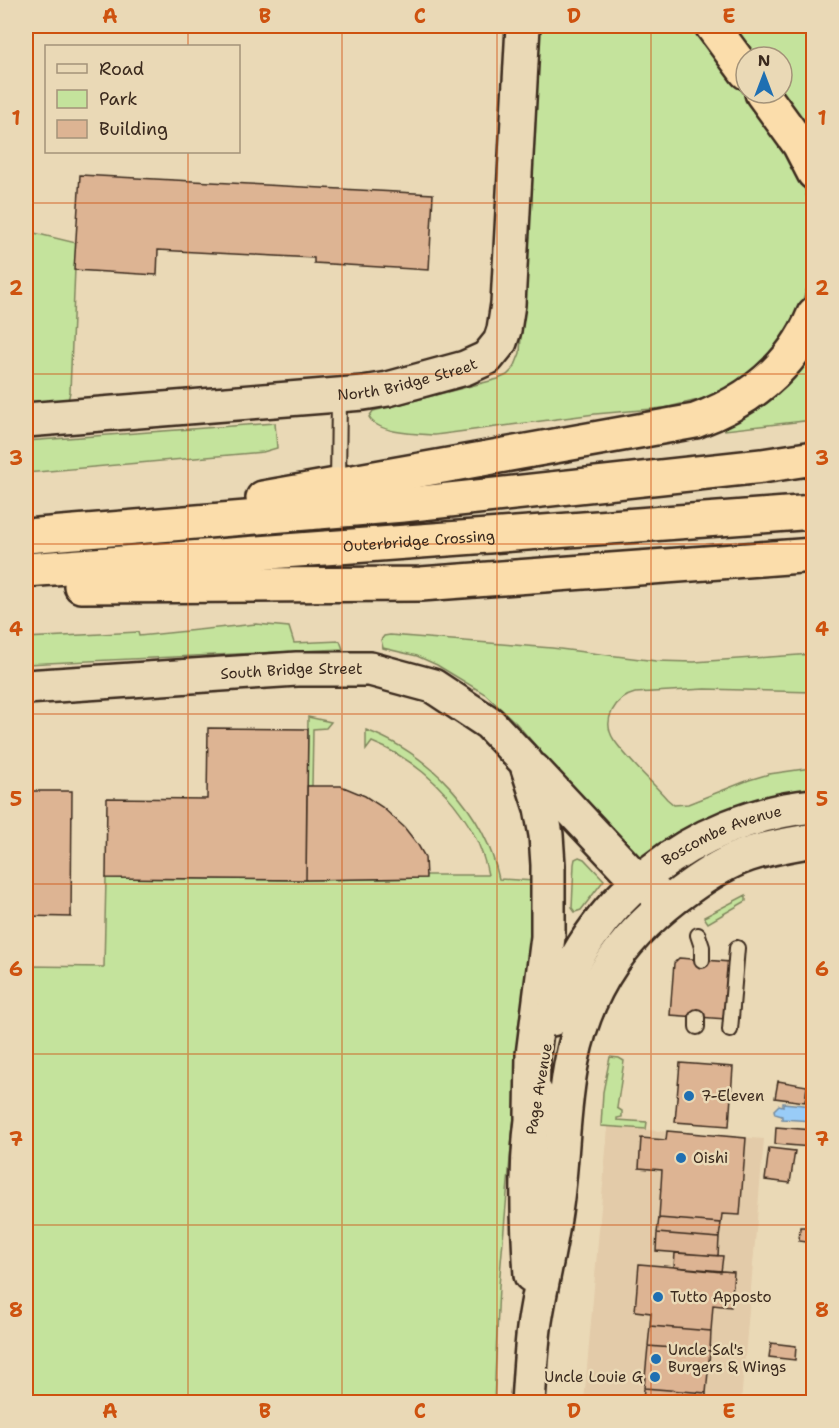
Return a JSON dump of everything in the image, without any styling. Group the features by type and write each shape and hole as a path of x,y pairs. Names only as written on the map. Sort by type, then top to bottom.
{"highway":[{"path":"712,26 734,56"},
{"path":"771,105 793,135 813,173"},
{"path":"113,529 338,484 674,426 717,413 736,404 771,376 799,342 813,314"},
{"path":"26,536 403,505 762,466 813,458"},
{"path":"762,466 813,463"},
{"name":"Outerbridge Crossing","path":"26,570 813,512"},
{"path":"26,584 112,587 422,584 813,555"},
{"path":"653,567 768,572 813,569"}],"street":[{"name":"North Bridge Street","path":"26,420 339,396 388,389 465,368 487,358 500,342 508,304 523,26"},
{"name":"South Bridge Street","path":"26,687 297,669 370,669 433,686 489,723 639,882 668,902"},
{"name":"South Bridge Street","path":"526,762 541,808 548,865 548,937 533,1055 532,1115"},
{"name":"Boscombe Avenue","path":"639,882 679,850 717,831 755,816 813,806"},
{"name":"Boscombe Avenue","path":"668,902 702,878 745,855 813,840"},
{"name":"Page Avenue","path":"534,1324 527,1206 532,1115 543,1057 566,980 579,954 596,927 618,901 639,882"},
{"name":"Page Avenue","path":"528,1402 534,1324 556,1206 568,1083 578,1037 595,992 618,952 642,925 668,902"}],"lane":[{"path":"338,484 339,396"},
{"path":"698,935 702,947 702,960"},
{"path":"730,1030 737,948"}],"shaded area":[{"path":"608,1127 764,1139 741,1402 584,1402"}],"green space":[{"path":"539,26 693,26 734,81 734,105 752,105 781,144 803,183 812,217 814,253 812,273 801,305 771,355 729,390 698,400 664,408 595,414 435,435 389,430 374,423 369,417 373,411 498,379 507,375 514,368 520,353"},
{"path":"731,26 813,26 813,137 790,105 794,105 794,45 745,45"},
{"path":"26,231 76,243 68,401 26,412"},
{"path":"813,356 813,420 725,430 725,427 751,414 774,397"},
{"path":"275,423 277,448 263,452 26,473 26,441"},
{"path":"256,624 289,627 294,643 340,641 343,649 26,664 26,638 138,632 139,636"},
{"path":"384,636 552,648 656,661 694,662 813,654 813,692 705,689 635,693 616,705 609,725 614,740 639,770 674,805 688,804 769,774 813,767 813,789 771,796 724,811 649,855 640,857 629,853 516,723 485,694 437,665 417,656 383,648 381,640"},
{"path":"308,717 331,722 326,728 313,729 312,786 307,786"},
{"path":"366,730 412,754 451,788 468,809 481,831 492,854 499,879 535,881 526,1009 499,1286 494,1402 26,1402 26,966 104,967 106,878 306,880 488,875 473,833 461,813 446,795 430,778 392,751 372,742 366,750"},
{"path":"579,857 584,859 604,880 581,910 575,912 572,908 574,864 575,859"},
{"path":"746,895 746,901 708,923 704,917"},
{"path":"610,1057 624,1061 617,1108 622,1111 622,1117 617,1120 647,1122 646,1129 601,1126 603,1092"}],"water":[{"path":"783,1103 813,1106 813,1121 782,1119 782,1116 775,1114 774,1110 779,1105 783,1106"}],"building":[{"path":"80,175 433,194 429,270 314,263 314,258 158,250 157,275 74,270"},
{"path":"208,728 308,729 306,880 106,878 107,798 207,799"},
{"path":"307,786 341,786 365,796 382,807 404,827 418,845 425,857 426,878 306,880"},
{"path":"26,791 72,791 71,917 26,916"},
{"path":"679,958 730,962 726,1019 670,1015 674,963"},
{"path":"680,1063 733,1067 729,1126 675,1122"},
{"path":"778,1081 807,1086 805,1102 775,1098"},
{"path":"776,1127 813,1130 811,1147 775,1144"},
{"path":"667,1131 746,1138 740,1215 722,1214 721,1223 659,1218 662,1170 639,1168 641,1138 666,1140"},
{"path":"769,1148 795,1151 790,1183 765,1180"},
{"path":"659,1218 721,1223 719,1238 657,1233"},
{"path":"806,1225 814,1226 814,1243 799,1241 800,1227 806,1227"},
{"path":"657,1233 719,1238 718,1256 656,1251"},
{"path":"675,1253 723,1256 721,1272 674,1267"},
{"path":"639,1264 734,1272 731,1307 713,1305 711,1331 650,1326 651,1313 635,1311"},
{"path":"650,1326 711,1331 710,1351 648,1346"},
{"path":"771,1343 796,1346 795,1360 769,1357"},
{"path":"648,1346 710,1351 706,1393 644,1388"},
{"path":"644,1388 706,1393 706,1402 643,1402"}],"place":[{"name":"7-Eleven","path":"689,1096"},
{"name":"Oishi","path":"681,1158"},
{"name":"Tutto Apposto","path":"658,1297"},
{"name":"Uncle Sal's Burgers & Wings","path":"656,1359"},
{"name":"Uncle Louie G","path":"655,1377"}]}
